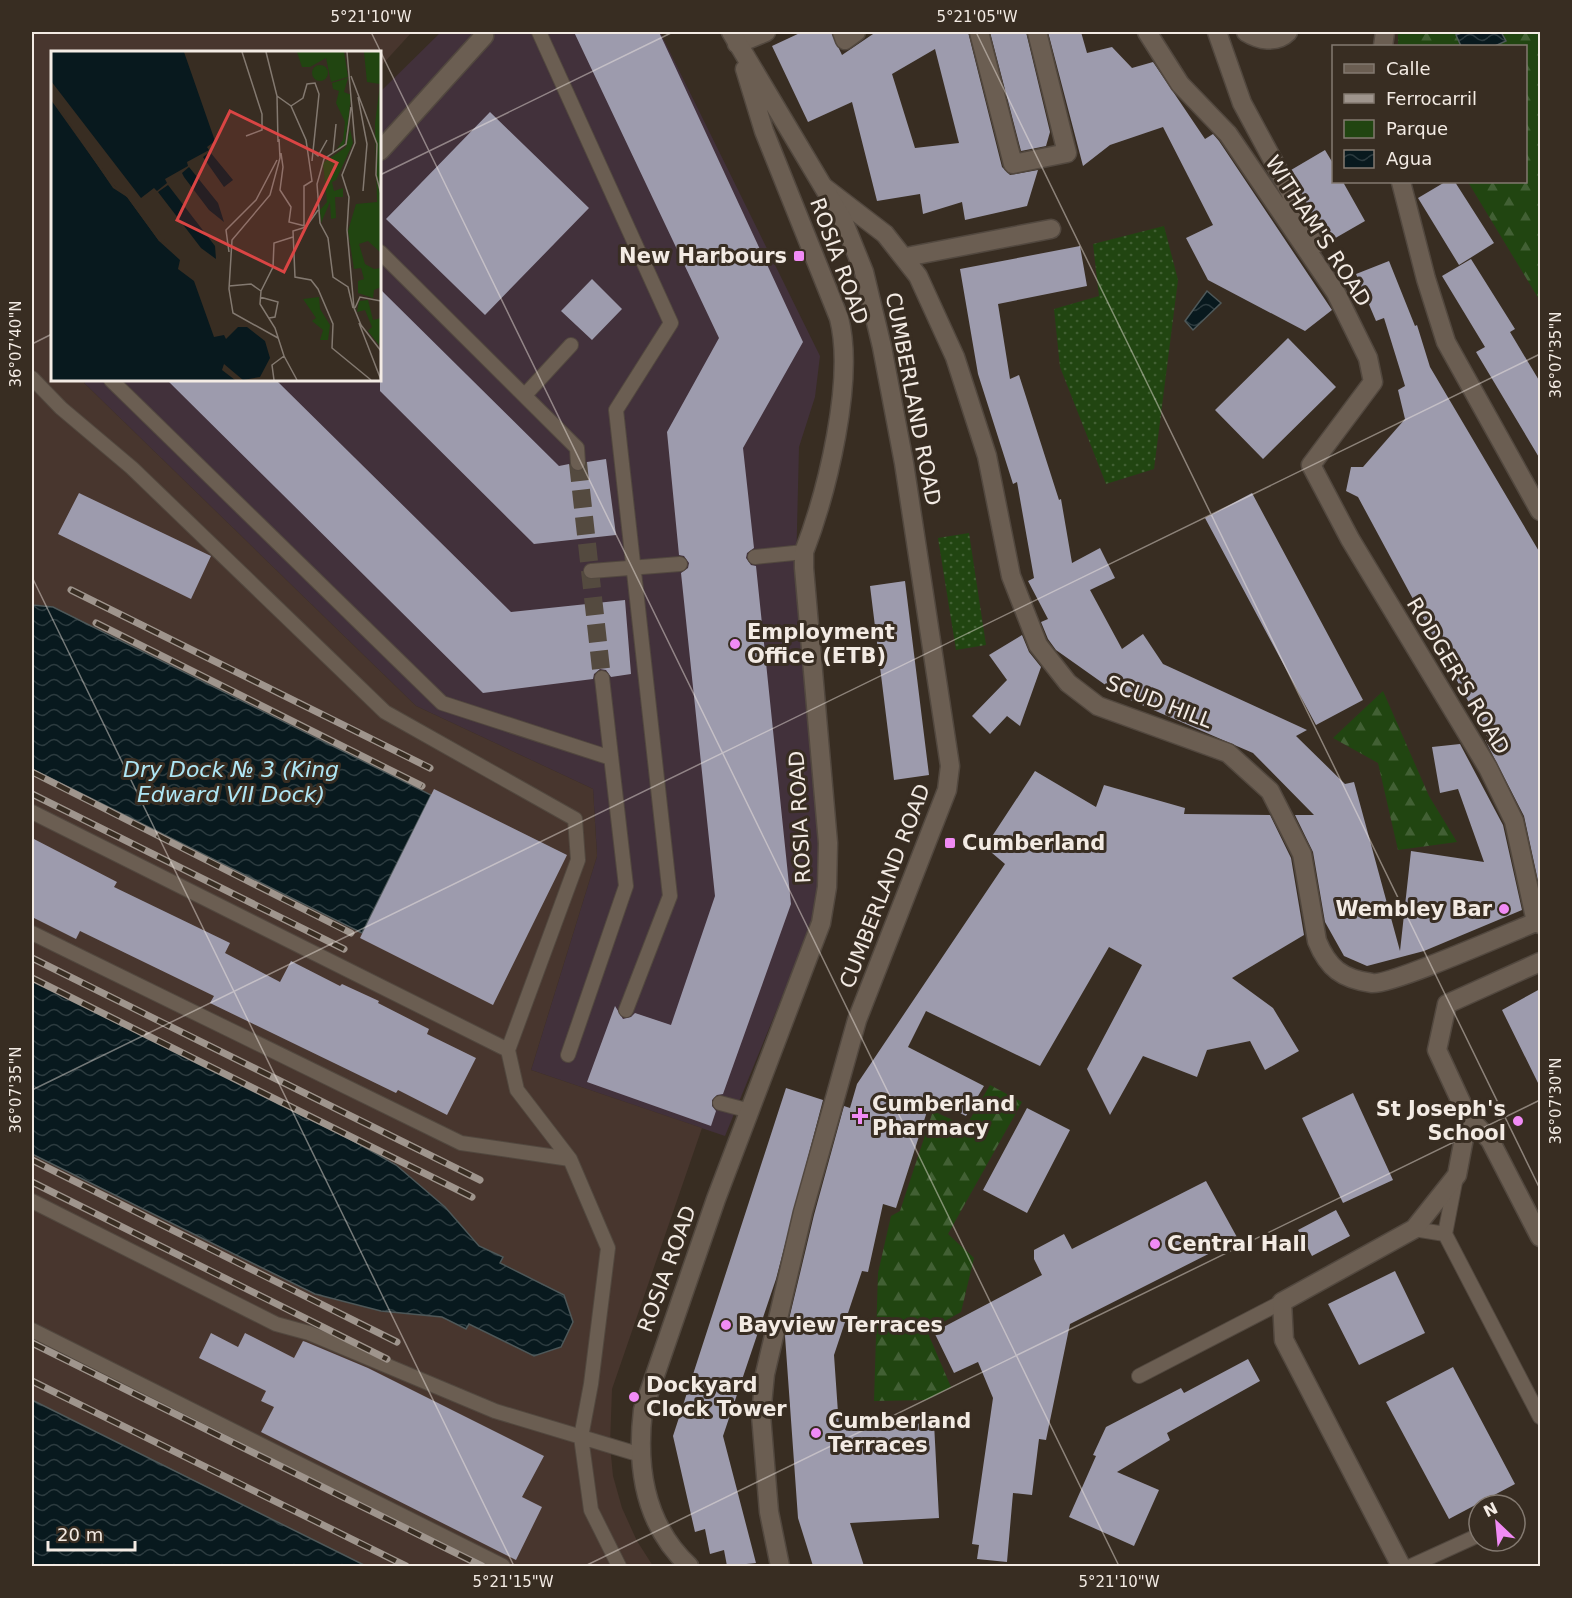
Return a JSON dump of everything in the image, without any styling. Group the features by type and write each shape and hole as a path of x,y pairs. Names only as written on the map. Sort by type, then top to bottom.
{"street":[{"path":"381,150 484,36 482,32"},
{"path":"734,38 766,32"},
{"path":"842,32 845,40 856,32"},
{"path":"979,32 1013,164 1067,153 1037,32"},
{"name":"WITHAM'S ROAD","path":"1147,32 1180,84 1228,134 1336,293 1368,358 1373,382 1311,465"},
{"path":"1217,32 1242,103 1289,190 1336,293"},
{"path":"1246,32 1273,40 1288,32"},
{"name":"ROSIA ROAD","path":"734,38 825,188"},
{"name":"ROSIA ROAD","path":"689,1566 674,1550 654,1520 643,1482 642,1416 651,1383 821,923 827,887 828,843 804,586 804,552 835,440 842,395 844,336 820,267 764,131 734,38"},
{"path":"1401,183 1426,279 1446,342 1540,511"},
{"name":"SCUD HILL","path":"825,188 885,234 906,257 918,276 955,357 987,456 1011,576 1038,645 1068,683 1098,706 1228,753 1270,791 1302,854 1317,941 1336,972 1372,984 1403,975 1538,923"},
{"name":"CUMBERLAND ROAD","path":"780,1566 769,1512 761,1415 765,1374 803,1212 857,1020 947,790 950,776 949,750 904,463 882,347 857,255 843,220 825,188"},
{"path":"906,257 1050,229"},
{"name":"RODGER'S ROAD","path":"1311,465 1350,539 1488,768 1514,821 1538,923"},
{"path":"1540,962 1447,1004 1437,1050 1468,1117 1490,1140 1540,1237"},
{"path":"1401,1566 1284,1340 1282,1302 1414,1229 1457,1175 1468,1117"}],"lane":[{"path":"539,32 671,323 616,410 670,896 626,1010"},
{"path":"381,253 577,448 578,463"},
{"path":"525,395 571,345"},
{"path":"32,378 61,408 132,468 385,712 575,819 578,860 508,1050 517,1090 570,1159 608,1248 591,1384 581,1437 591,1510 619,1566"},
{"path":"112,381 442,703 611,758"},
{"path":"754,557 804,552"},
{"path":"591,571 680,564"},
{"path":"568,1056 626,886 602,678"},
{"path":"32,812 508,1050"},
{"path":"32,933 461,1143 570,1159"},
{"path":"720,1103 750,1111"},
{"path":"1457,1175 1445,1234 1540,1417"},
{"path":"32,1201 276,1324 309,1334 495,1411 641,1455"},
{"path":"1414,1229 1445,1234"},
{"path":"1139,1376 1282,1302"},
{"path":"32,1330 503,1566"},
{"path":"1411,1566 1467,1541"}],"shaded area":[{"path":"32,32 412,32 381,66 381,51 51,51 51,381 86,381 84,383 416,706 593,789 597,856 531,1070 702,1128 612,1389 610,1445 613,1476 622,1508 637,1541 653,1566 32,1566"},
{"path":"441,32 660,32 820,356 815,397 799,447 796,569 820,854 816,906 813,921 725,1136 531,1070 597,856 593,789 416,706 84,383 86,381 381,381 381,91"}],"green space":[{"path":"1398,32 1540,32 1540,301 1469,183 1527,183 1527,45 1398,45"},
{"path":"1164,226 1178,280 1154,469 1106,484 1060,367 1054,309 1099,296 1093,244"},
{"path":"969,533 986,645 956,650 938,538"},
{"path":"1383,691 1429,796 1457,842 1398,850 1378,763 1333,738"},
{"path":"990,1085 1022,1102 948,1234 974,1258 961,1312 927,1331 951,1387 926,1400 874,1401 878,1273 891,1216 900,1211 933,1111 966,1126"}],"water":[{"path":"1464,32 1501,32 1506,41 1497,45 1461,45 1456,35"},
{"path":"1207,291 1221,303 1193,330 1185,321"},
{"name":"Dry Dock № 3 (King Edward VII Dock)","path":"32,605 53,607 431,795 362,933 32,769"},
{"path":"32,980 350,1139 396,1165 445,1207 479,1246 503,1257 500,1263 564,1295 573,1322 561,1347 534,1356 469,1324 466,1329 442,1317 381,1311 315,1294 32,1154"},
{"path":"32,1400 366,1566 32,1566"}],"building":[{"path":"574,32 659,32 803,342 743,448 754,548 747,553 746,558 751,565 756,566 791,904 723,1094 717,1095 712,1100 712,1106 716,1111 711,1126 587,1082 615,1006 623,1019 635,1013 671,1025 715,896 681,573 688,568 689,563 684,556 679,555 667,432 719,338"},
{"path":"802,32 831,32 842,55 876,32 968,32 1002,167 1010,175 1038,170 1027,206 965,220 962,202 923,214 920,194 877,201 852,102 808,122 772,46","holes":["935,49 959,143 915,148 892,74"]},
{"path":"990,32 1026,32 1050,132 1046,146 1021,151"},
{"path":"1048,32 1081,32 1087,53 1112,47 1132,68 1153,62 1205,139 1213,134 1219,141 1332,310 1305,331 1208,280 1186,238 1213,225 1163,127 1110,145 1083,166"},
{"path":"490,112 589,208 485,315 386,219"},
{"path":"1325,150 1332,162 1332,183 1344,183 1365,221 1325,244 1291,170"},
{"path":"1443,183 1456,183 1494,243 1459,265 1418,198"},
{"path":"1080,246 1087,286 998,304 1010,379 1019,375 1059,500 1061,499 1072,563 1100,548 1115,578 1090,590 1122,649 1143,634 1163,664 1307,730 1296,736 1345,784 1354,782 1400,951 1411,851 1484,862 1458,789 1440,793 1432,747 1460,744 1503,825 1522,910 1424,951 1367,966 1344,956 1325,922 1313,852 1295,815 1314,815 1253,753 1121,696 1056,650 1048,639 1041,622 1048,619 1028,581 1034,578 1017,482 1013,484 978,374 960,269"},
{"path":"1471,259 1515,329 1510,332 1540,382 1540,459 1476,352 1485,347 1442,276"},
{"path":"1389,261 1415,326 1417,325 1430,367 1540,553 1540,890 1524,816 1485,740 1489,740 1358,497 1346,491 1351,467 1363,467 1405,419 1398,390 1405,386 1384,318 1376,321 1356,274"},
{"path":"592,279 622,309 592,340 561,311"},
{"path":"381,290 559,466 569,464 574,471 579,472 586,467 587,462 606,459 616,535 534,544 380,391"},
{"path":"1288,338 1336,387 1263,459 1215,410"},
{"path":"168,381 277,381 511,612 625,600 631,674 611,677 606,670 600,669 594,674 593,679 483,693"},
{"path":"79,493 211,556 191,599 58,534"},
{"path":"1252,493 1363,700 1316,725 1205,518"},
{"path":"905,581 929,775 894,780 870,586"},
{"path":"1022,635 1029,652 1041,667 1020,726 1007,716 990,734 972,716 1007,680 989,655"},
{"path":"1035,771 1096,807 1104,785 1185,808 1184,814 1270,815 1291,858 1304,935 1232,978 1273,1008 1299,1051 1265,1070 1250,1041 1207,1050 1197,1077 1143,1056 1110,1115 1087,1069 1142,965 1109,947 1040,1066 926,1011 908,1047 984,1086 966,1116 931,1099 896,1208 883,1204 868,1272 862,1271 834,1355 839,1427 934,1423 939,1518 850,1523 864,1566 813,1566 798,1518 785,1336 814,1215 844,1106 850,1108 857,1084 1005,864 985,847"},
{"path":"434,789 567,855 493,1005 360,938"},
{"path":"32,838 117,882 114,887 230,943 225,953 280,982 291,961 340,986 342,984 379,1001 378,1003 429,1029 427,1034 476,1058 447,1115 398,1090 396,1093 210,1003 214,996 80,931 76,939 32,917"},
{"path":"1540,989 1540,1087 1502,1010"},
{"name":"Bayview Terraces","path":"786,1088 823,1100 776,1279 723,1436 756,1563 727,1566 724,1550 710,1554 705,1529 695,1532 673,1436"},
{"path":"1353,1093 1393,1180 1343,1203 1302,1118"},
{"path":"1027,1108 1070,1130 1027,1213 983,1190"},
{"path":"1206,1181 1238,1239 1070,1324 1046,1440 1039,1439 1032,1495 1013,1493 1007,1562 977,1559 979,1545 972,1544 993,1398 978,1362 954,1373 934,1332 1042,1275 1034,1259 1034,1250 1064,1234 1072,1249"},
{"path":"1336,1210 1350,1236 1312,1256 1298,1230"},
{"path":"1395,1271 1425,1333 1359,1365 1328,1304"},
{"path":"211,1333 238,1347 245,1333 294,1358 303,1341 306,1342 368,1368 544,1456 522,1497 542,1507 516,1560 261,1432 274,1407 261,1401 266,1391 199,1358"},
{"path":"1248,1359 1260,1381 1167,1433 1170,1440 1117,1472 1159,1490 1134,1546 1069,1517 1106,1427 1181,1388 1184,1393"},
{"path":"1453,1367 1515,1484 1498,1493 1467,1493 1467,1509 1449,1519 1386,1402"}],"tunnel":[{"path":"578,463 602,678"}],"railway":[{"path":"71,590 430,768"},
{"path":"96,623 422,786"},
{"path":"32,772 351,933"},
{"path":"32,794 344,949"},
{"path":"32,958 480,1180"},
{"path":"32,978 472,1197"},
{"path":"32,1160 397,1342"},
{"path":"32,1182 387,1359"},
{"path":"32,1343 482,1566"},
{"path":"32,1381 406,1566"}],"place":[{"name":"New Harbours","path":"799,256"},
{"name":"Employment Office (ETB)","path":"735,644"},
{"name":"Cumberland","path":"950,843"},
{"name":"Wembley Bar","path":"1504,909"},
{"name":"Cumberland Pharmacy","path":"860,1116"},
{"name":"St Joseph's School","path":"1518,1121"},
{"name":"Central Hall","path":"1155,1244"},
{"name":"Bayview Terraces","path":"726,1325"},
{"name":"Dockyard Clock Tower","path":"634,1397"},
{"name":"Cumberland Terraces","path":"816,1433"}]}
